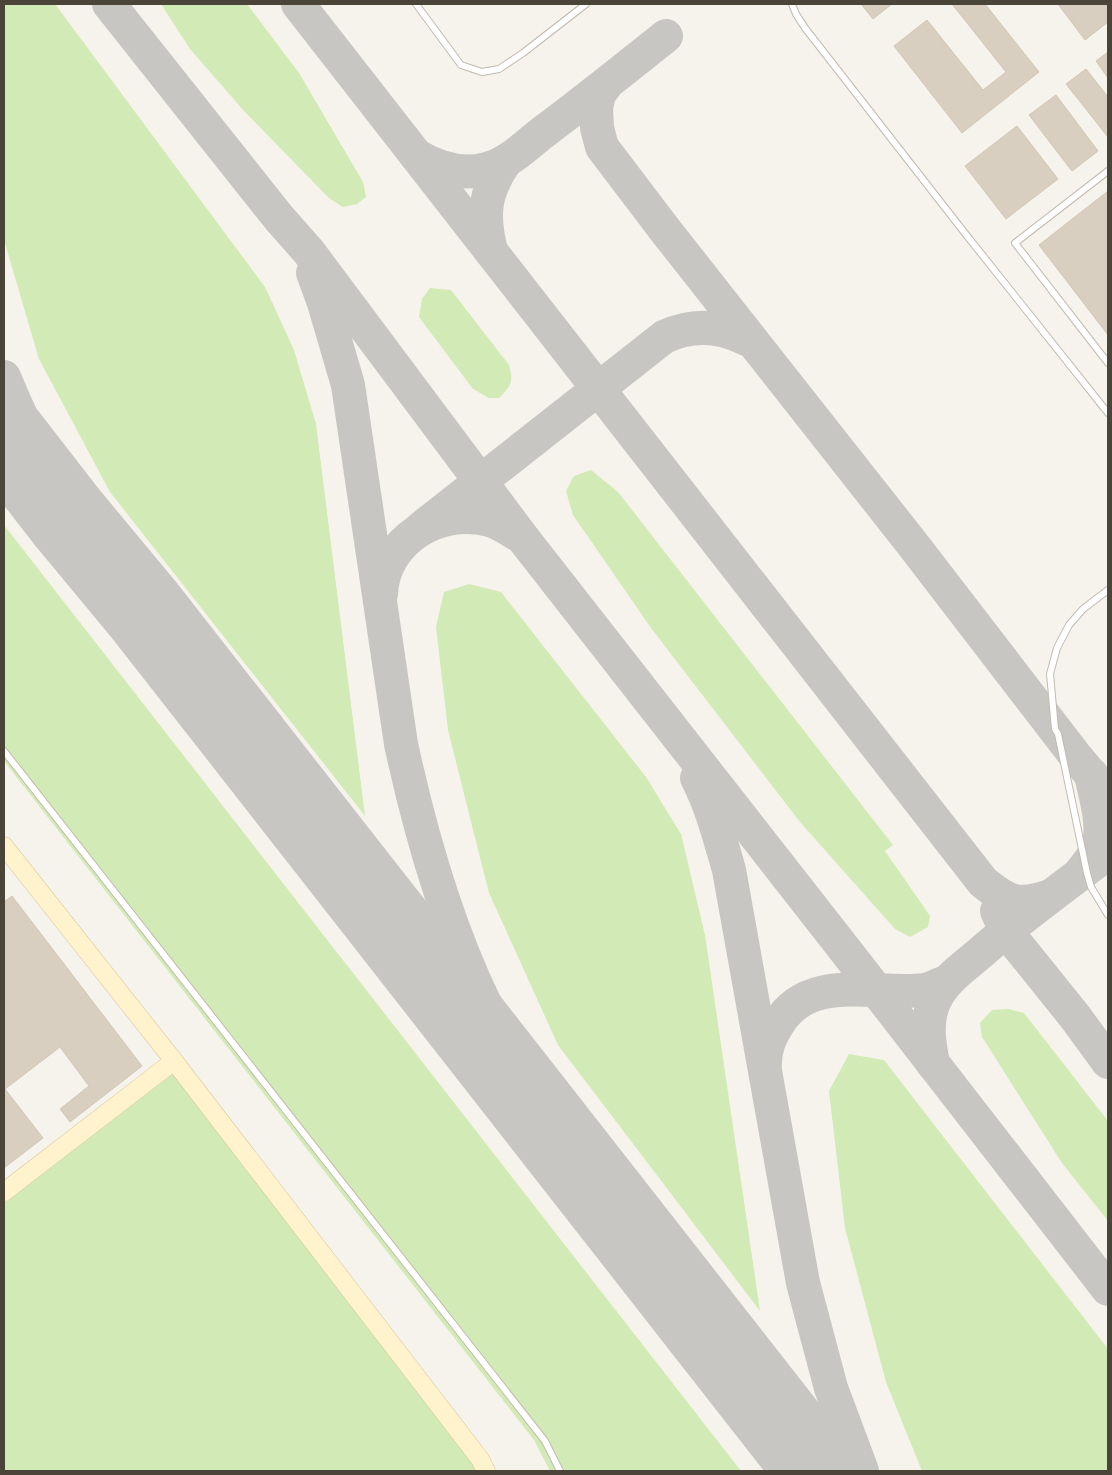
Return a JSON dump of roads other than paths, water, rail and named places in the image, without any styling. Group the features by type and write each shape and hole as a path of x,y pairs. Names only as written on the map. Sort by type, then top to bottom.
{"street":[{"path":"4,846 174,1061 474,1452 486,1471"},
{"path":"4,1192 174,1061"}],"lane":[{"path":"416,4 461,65 482,72 499,69 523,53 586,4"},
{"path":"792,4 805,28 1108,413"},
{"path":"1108,170 1015,243 1108,364"},
{"path":"1108,590 1083,610 1069,625 1057,648 1050,674 1055,729 1058,734 1081,849 1092,887 1108,915"},
{"path":"4,751 545,1441 560,1471"}]}
